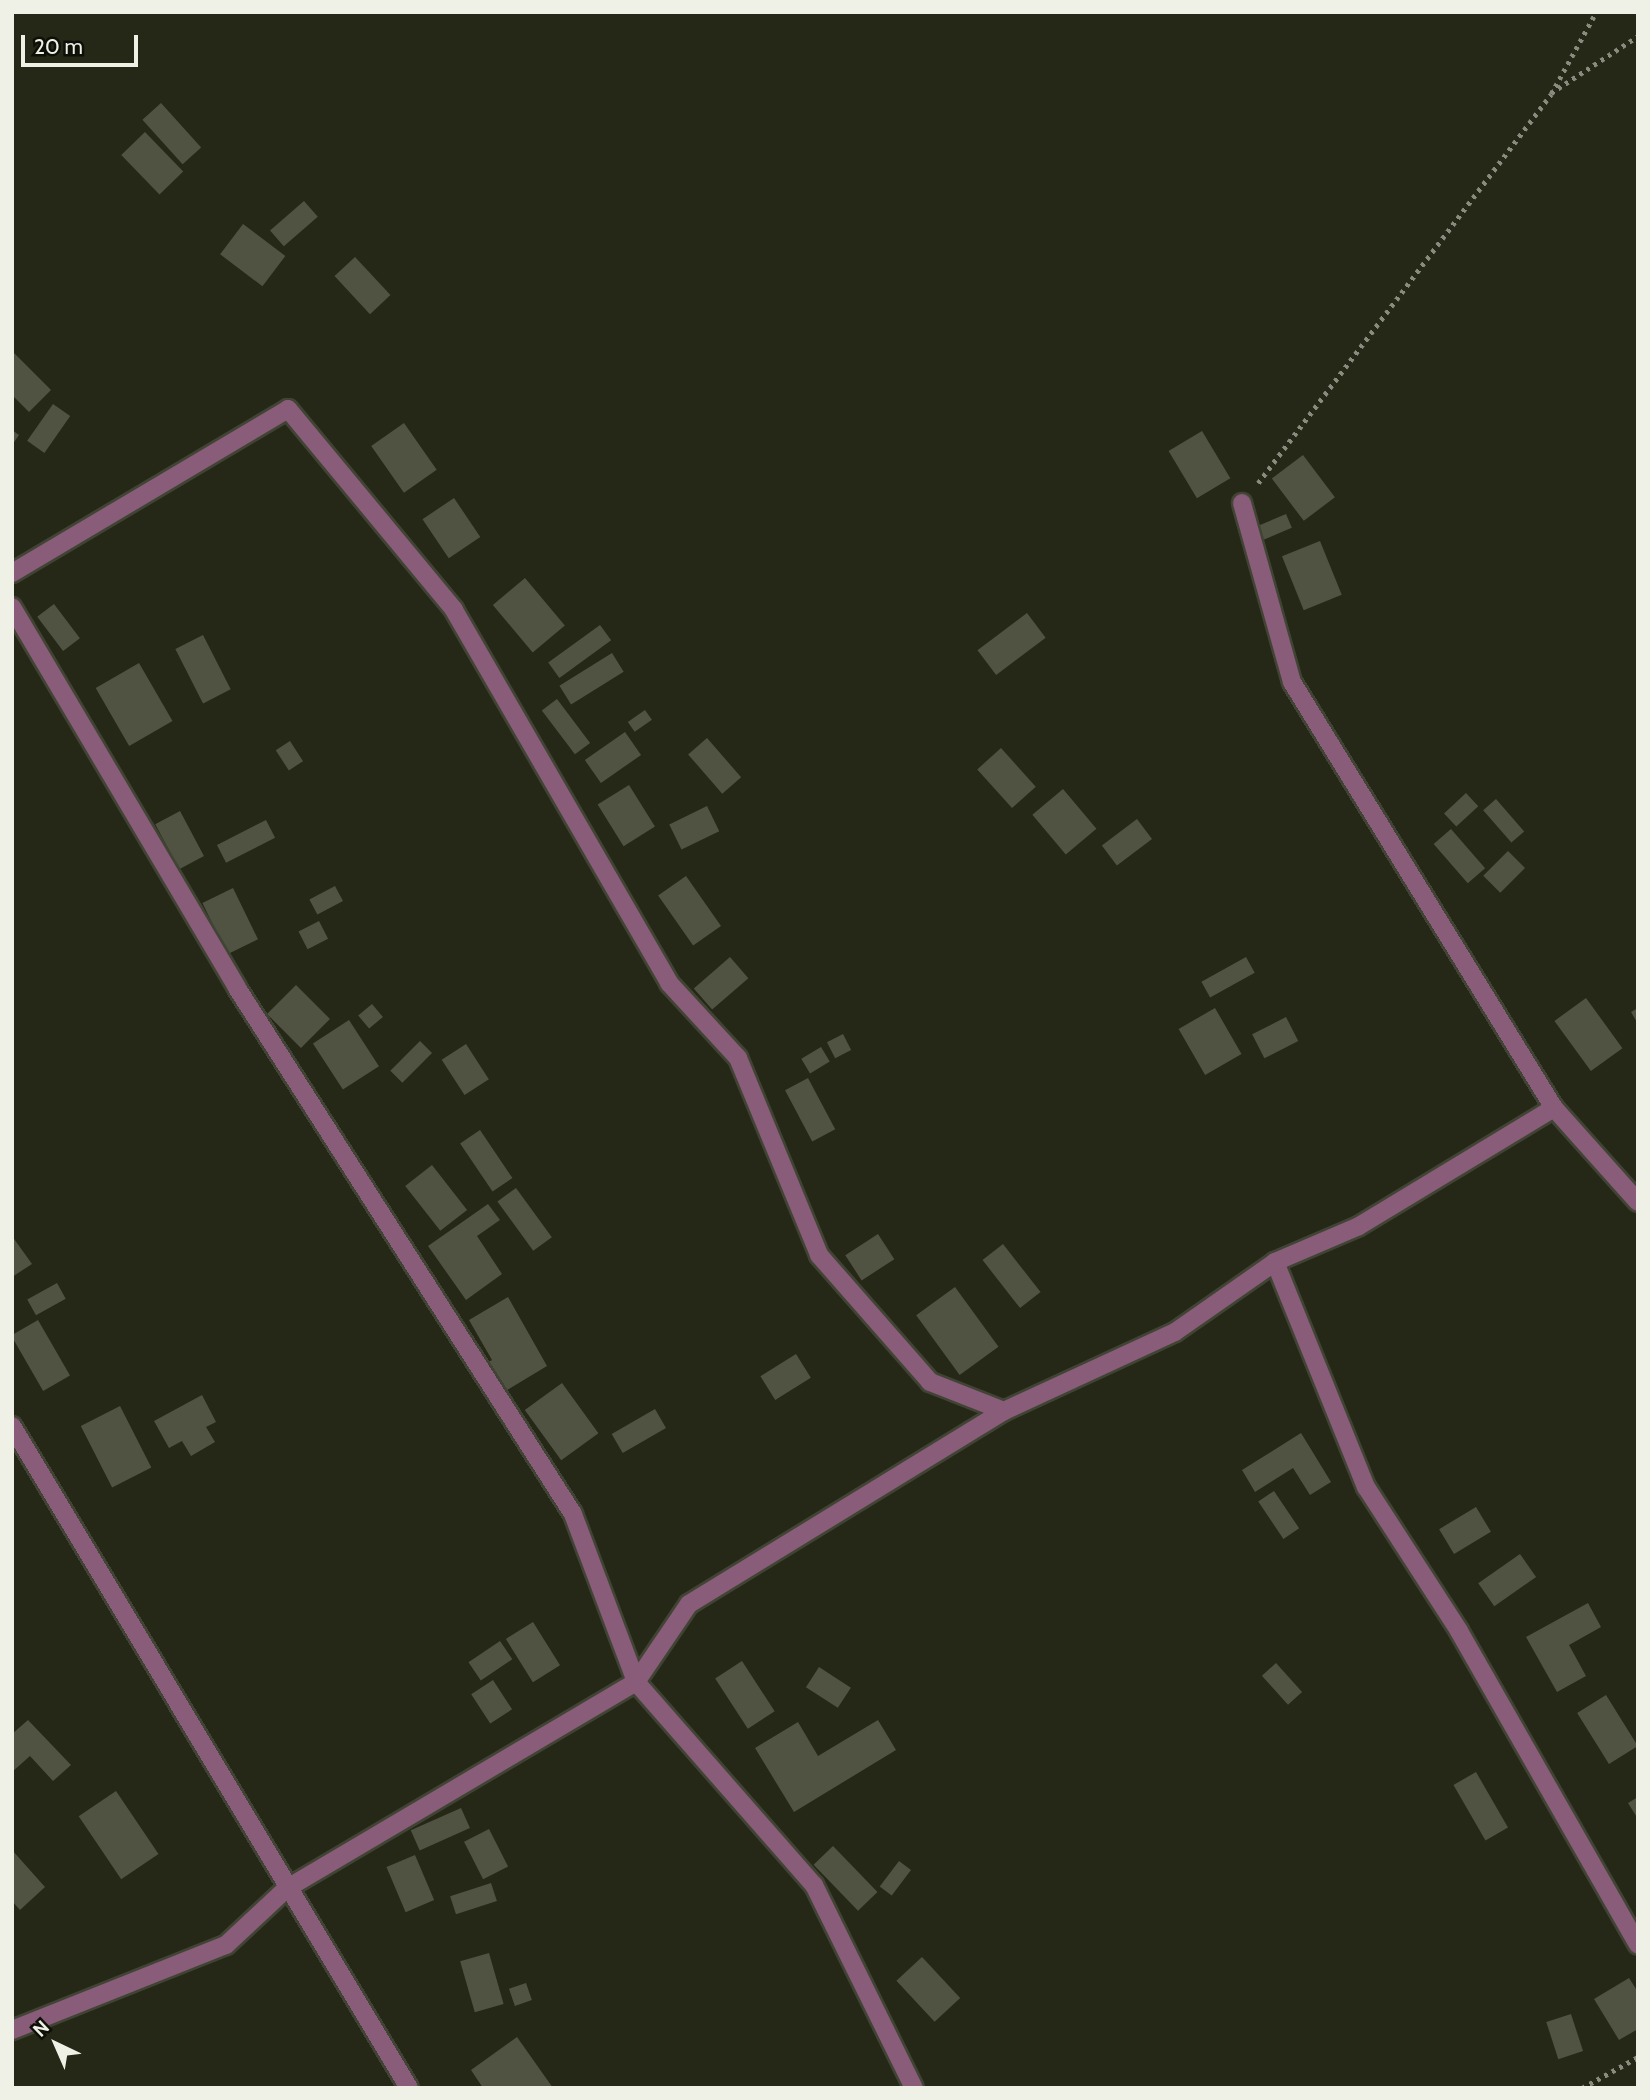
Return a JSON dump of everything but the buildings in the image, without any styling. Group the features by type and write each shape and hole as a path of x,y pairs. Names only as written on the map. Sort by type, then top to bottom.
{"street":[{"path":"12,573 288,409 454,610 669,983 738,1058 819,1255 930,1382 1004,1411"},
{"path":"1242,503 1292,682 1554,1108 1638,1202"},
{"path":"12,607 237,988 573,1514 636,1682 814,1885 914,2088"},
{"path":"12,2030 226,1945 286,1889 636,1682 689,1604 1004,1411 1175,1332 1275,1262 1359,1226 1554,1108"},
{"path":"1275,1262 1366,1487 1459,1631 1637,1944"},
{"path":"12,1426 286,1889 409,2088"}],"path":[{"path":"1242,503 1550,94 1596,12"},
{"path":"1550,94 1638,36"},
{"path":"1583,2088 1638,2057"}]}
